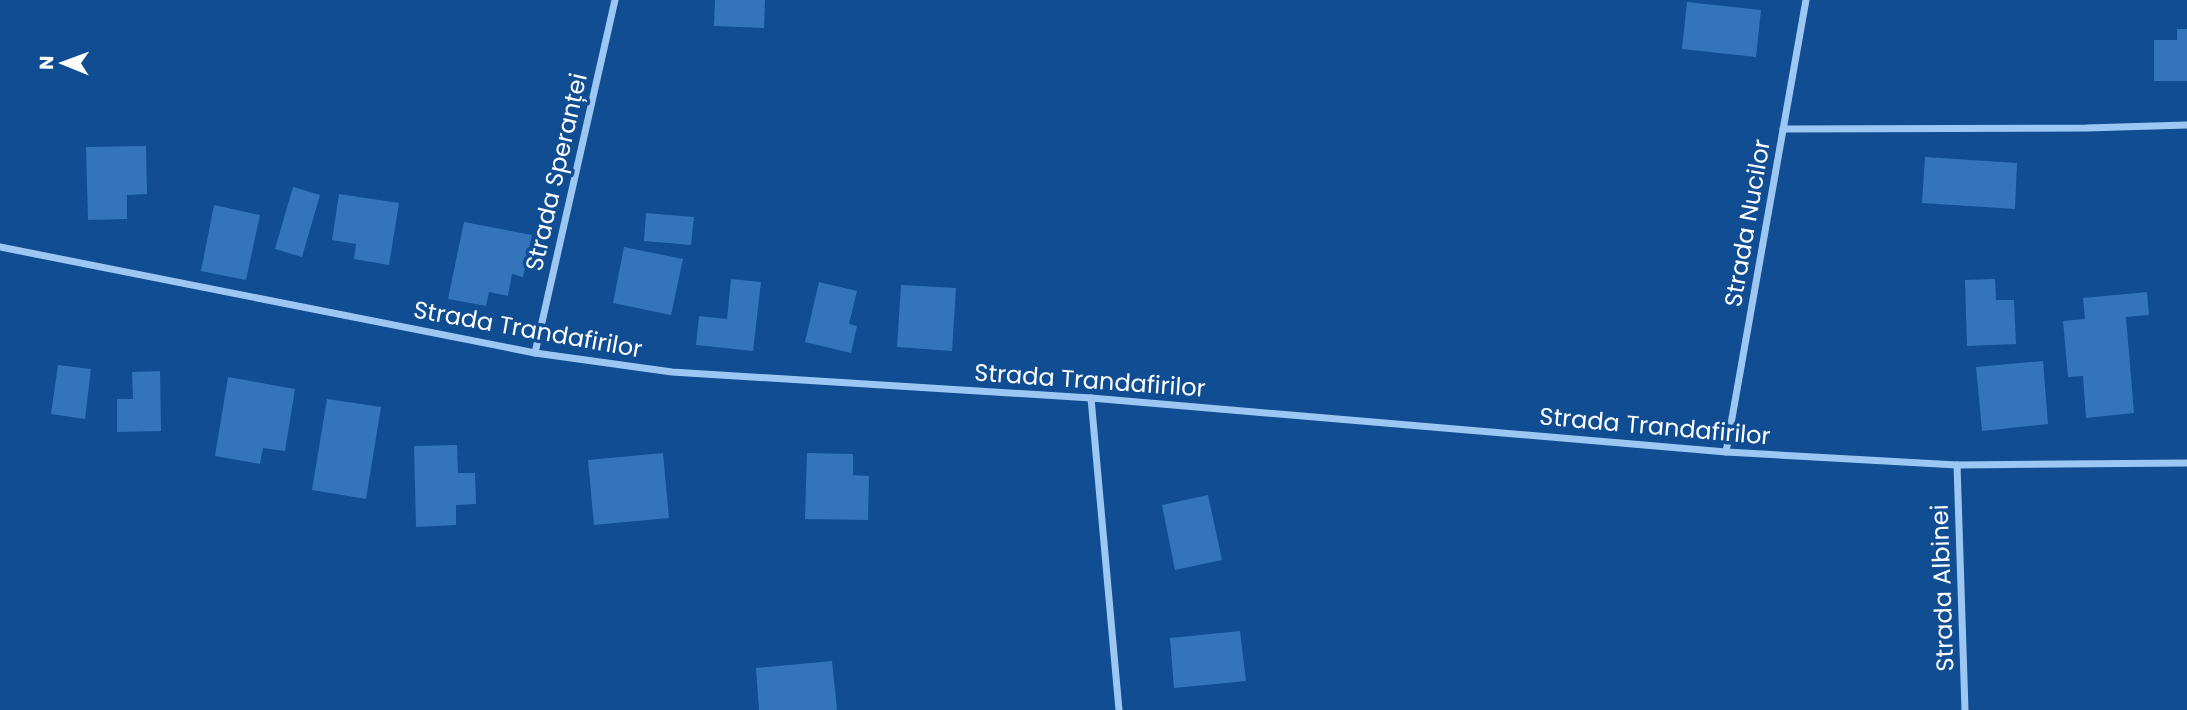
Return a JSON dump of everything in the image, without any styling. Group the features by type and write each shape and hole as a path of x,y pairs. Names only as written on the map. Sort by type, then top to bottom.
{"street":[{"name":"Strada Speranței","path":"535,353 615,0"},
{"name":"Strada Nucilor","path":"1726,452 1806,0"},
{"path":"1783,129 2018,129 2187,125"},
{"name":"Strada Trandafirilor","path":"0,247 535,353 672,372 1091,398 1726,452 1957,465 2187,463"},
{"path":"1091,398 1119,710"},
{"name":"Strada Albinei","path":"1957,465 1965,710"}],"building":[{"path":"715,0 765,0 764,28 714,26"},
{"path":"1687,2 1761,10 1756,57 1682,49"},
{"path":"2177,29 2187,29 2187,81 2154,81 2154,40 2177,40"},
{"path":"146,146 147,194 127,195 127,219 88,220 86,147"},
{"path":"1925,157 2017,163 2015,209 1922,203"},
{"path":"293,187 320,195 302,257 275,249"},
{"path":"339,194 399,203 389,265 354,259 356,244 332,240"},
{"path":"214,205 260,215 246,280 201,271"},
{"path":"646,213 694,217 691,245 644,241"},
{"path":"464,222 532,235 523,277 512,274 508,296 489,292 486,306 448,299"},
{"path":"624,247 683,259 671,315 613,303"},
{"path":"731,279 761,282 753,351 696,345 699,316 727,319"},
{"path":"1995,279 1996,300 2014,300 2016,344 1967,346 1965,280"},
{"path":"819,282 857,291 849,324 857,326 851,353 805,342"},
{"path":"901,285 956,288 952,351 897,347"},
{"path":"2147,292 2149,315 2126,317 2134,413 2086,418 2083,376 2068,377 2063,321 2085,319 2083,298"},
{"path":"2043,361 2048,424 1982,431 1976,367"},
{"path":"58,365 91,369 85,419 51,414"},
{"path":"160,371 161,431 117,432 117,399 133,399 132,372"},
{"path":"228,377 295,389 285,451 263,448 260,464 215,456"},
{"path":"327,399 381,407 366,499 312,490"},
{"path":"457,445 458,473 475,473 476,504 456,505 456,525 416,527 414,446"},
{"path":"663,453 669,518 594,525 588,460"},
{"path":"807,453 853,454 853,475 869,476 868,520 805,519"},
{"path":"1208,495 1222,560 1175,570 1162,505"},
{"path":"1240,631 1246,681 1174,688 1170,638"},
{"path":"832,661 837,710 759,710 756,668"}]}
